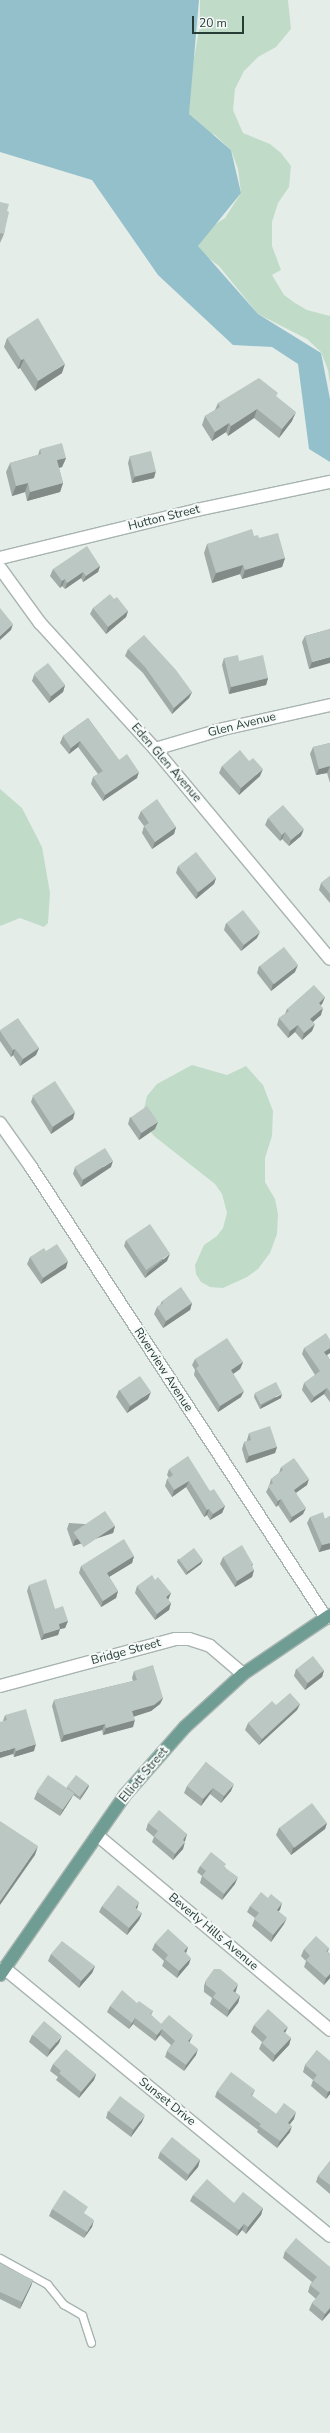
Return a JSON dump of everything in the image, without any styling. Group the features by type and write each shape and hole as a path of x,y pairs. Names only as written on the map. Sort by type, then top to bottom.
{"main road":[{"name":"Elliott Street","path":"2,1972 125,1795 160,1755 207,1705 243,1674 328,1617"}],"street":[{"name":"Hutton Street","path":"0,558 197,510 330,482"},
{"name":"Eden Glen Avenue","path":"0,568 40,623 155,749 330,959"},
{"name":"Glen Avenue","path":"155,749 222,729 330,705"},
{"name":"Riverview Avenue","path":"0,1123 31,1167 328,1617"},
{"name":"Bridge Street","path":"0,1686 174,1639 190,1639 210,1646 243,1674"},
{"name":"Beverly Hills Avenue","path":"97,1835 330,2030"},
{"name":"Sunset Drive","path":"2,1972 330,2236"}],"lane":[{"path":"0,2258 47,2284 63,2304 82,2315 91,2342"}],"green space":[{"path":"200,0 288,0 291,29 276,47 258,57 244,71 235,89 233,110 243,133 270,144 281,153 291,166 289,187 278,203 272,222 272,246 281,270 272,275 284,295 295,303 307,310 330,316 330,383 328,370 321,352 307,339 258,314 219,266 204,255 198,246 211,227 225,218 241,193 238,169 231,150 215,135 198,128 189,114 189,86 200,24"},
{"path":"0,789 22,808 42,847 50,893 48,923 44,927 20,918 0,926"},
{"path":"192,1065 227,1075 246,1066 263,1085 273,1111 272,1136 265,1158 265,1182 275,1199 278,1214 277,1234 270,1253 258,1269 247,1277 223,1288 210,1287 201,1282 196,1274 195,1265 204,1245 217,1236 223,1228 227,1213 222,1194 215,1184 154,1136 147,1127 144,1109 147,1096 157,1084"}],"water":[{"path":"0,0 199,0 189,114 231,150 241,193 198,246 258,314 321,353 330,399 330,462 309,449 298,364 272,347 233,345 158,275 92,180 0,152"}],"building":[{"path":"0,202 9,204 7,211 9,212 4,234 0,233"},
{"path":"38,318 65,364 38,381 24,359 21,360 7,338"},
{"path":"259,378 278,393 276,396 296,412 282,429 257,409 231,426 229,423 215,432 205,416 220,407 218,403"},
{"path":"62,443 66,458 57,460 63,483 30,492 28,483 16,486 10,463 41,454 40,449"},
{"path":"151,451 156,471 135,477 130,456"},
{"path":"252,529 254,536 258,535 259,538 278,533 285,558 245,570 243,565 216,573 207,544"},
{"path":"87,546 100,566 86,576 83,572 67,583 65,579 62,581 53,569"},
{"path":"110,594 114,599 117,597 128,611 108,627 93,608"},
{"path":"0,608 13,624 0,636"},
{"path":"330,629 330,657 312,662 305,636"},
{"path":"144,635 176,670 192,692 174,708 145,667 128,649"},
{"path":"238,655 239,661 263,655 268,678 231,687 224,658"},
{"path":"48,663 65,685 51,696 34,674"},
{"path":"88,718 119,760 127,754 139,772 105,795 93,777 103,771 80,741 71,748 63,736"},
{"path":"330,743 330,766 319,769 313,747"},
{"path":"240,750 249,761 253,758 263,769 241,788 222,766"},
{"path":"157,799 176,827 155,842 144,826 149,823 141,811"},
{"path":"283,805 304,829 291,840 285,832 282,835 268,818"},
{"path":"196,852 216,878 198,892 178,866"},
{"path":"330,876 330,894 321,883"},
{"path":"243,910 260,932 244,945 226,923"},
{"path":"284,947 298,965 274,984 260,966"},
{"path":"314,985 325,997 319,1003 323,1008 310,1019 315,1024 304,1033 298,1025 290,1031 279,1018 289,1011 287,1009"},
{"path":"18,1018 39,1048 23,1059 15,1049 13,1050 0,1031"},
{"path":"55,1081 75,1112 53,1127 32,1096"},
{"path":"147,1106 158,1122 142,1133 131,1117"},
{"path":"105,1148 113,1161 82,1180 74,1167"},
{"path":"150,1224 170,1254 146,1270 126,1240"},
{"path":"57,1244 68,1261 43,1278 30,1257 44,1248 46,1251"},
{"path":"181,1287 192,1303 166,1321 157,1307 163,1303 162,1301"},
{"path":"326,1333 330,1340 330,1348 324,1352 330,1360 330,1392 327,1388 314,1397 304,1383 320,1371 304,1348"},
{"path":"227,1338 243,1362 231,1370 244,1391 220,1406 196,1368 199,1366 195,1359"},
{"path":"140,1376 151,1392 130,1406 120,1390"},
{"path":"276,1382 282,1394 261,1404 255,1393"},
{"path":"270,1426 277,1447 249,1456 244,1442 251,1440 249,1433"},
{"path":"188,1456 210,1491 214,1489 225,1506 213,1514 209,1509 207,1510 189,1481 174,1490 167,1479 173,1475 169,1469"},
{"path":"294,1458 309,1479 294,1490 306,1508 292,1517 281,1499 278,1501 268,1486 273,1483 271,1479 283,1470 281,1467"},
{"path":"105,1511 115,1526 84,1547 73,1532"},
{"path":"323,1512 325,1519 330,1516 330,1543 322,1545 310,1517"},
{"path":"124,1539 134,1556 107,1573 118,1591 103,1601 81,1566"},
{"path":"242,1545 253,1564 251,1565 254,1570 237,1581 223,1557"},
{"path":"194,1548 203,1560 188,1571 179,1559"},
{"path":"152,1575 155,1580 158,1577 171,1593 166,1597 171,1603 157,1614 137,1586"},
{"path":"46,1579 55,1609 63,1606 68,1621 59,1624 60,1629 44,1634 29,1585"},
{"path":"313,1656 324,1670 308,1683 296,1669"},
{"path":"153,1665 163,1698 154,1705 132,1711 135,1720 106,1728 105,1724 64,1735 54,1700 137,1680 134,1671"},
{"path":"290,1693 300,1704 262,1739 248,1723 272,1701 276,1705"},
{"path":"26,1709 36,1744 16,1751 15,1748 0,1752 0,1722 7,1720 5,1715"},
{"path":"206,1762 234,1784 224,1796 213,1788 203,1799 187,1786"},
{"path":"48,1775 74,1793 63,1810 37,1791"},
{"path":"76,1775 89,1785 79,1797 67,1787"},
{"path":"312,1803 327,1823 294,1848 279,1828"},
{"path":"159,1810 187,1834 183,1840 185,1842 175,1854 154,1836 158,1831 148,1823"},
{"path":"0,1821 38,1846 0,1901"},
{"path":"211,1852 226,1864 224,1867 238,1877 224,1894 202,1876 206,1871 200,1866"},
{"path":"118,1885 139,1902 135,1908 142,1913 129,1928 102,1906"},
{"path":"261,1892 268,1898 271,1894 282,1903 277,1910 287,1918 273,1935 254,1919 259,1913 250,1906"},
{"path":"168,1929 188,1947 184,1951 191,1958 179,1971 165,1959 168,1955 155,1943"},
{"path":"316,1936 329,1948 326,1951 330,1954 330,1974 326,1978 306,1960 310,1956 304,1949"},
{"path":"62,1941 95,1966 81,1981 51,1954"},
{"path":"214,1969 220,1969 238,1984 233,1991 240,1996 229,2010 213,1997 216,1993 206,1985 206,1980"},
{"path":"122,1990 137,2003 139,2001 153,2011 150,2014 161,2024 169,2015 193,2035 188,2041 198,2049 186,2065 167,2051 175,2041 162,2029 157,2035 135,2018 132,2023 110,2006"},
{"path":"268,2009 288,2027 283,2031 291,2038 275,2055 262,2043 267,2037 254,2025"},
{"path":"44,2021 62,2036 50,2050 32,2035"},
{"path":"66,2049 96,2074 81,2092 59,2073 61,2071 53,2064"},
{"path":"317,2050 330,2061 330,2090 328,2092 313,2080 317,2075 305,2065"},
{"path":"231,2072 255,2090 251,2095 276,2114 284,2103 296,2112 288,2123 292,2126 280,2141 259,2126 261,2124 217,2091"},
{"path":"120,2096 145,2115 133,2130 109,2111"},
{"path":"172,2137 200,2160 188,2174 160,2152"},
{"path":"330,2161 330,2185 318,2176"},
{"path":"207,2179 234,2203 243,2192 263,2208 248,2227 244,2224 239,2230 193,2195"},
{"path":"64,2190 88,2207 84,2213 94,2220 87,2232 52,2209"},
{"path":"296,2238 330,2267 330,2308 325,2314 312,2303 320,2293 310,2285 317,2277 285,2251"},
{"path":"0,2264 33,2280 22,2302 0,2292"}]}
